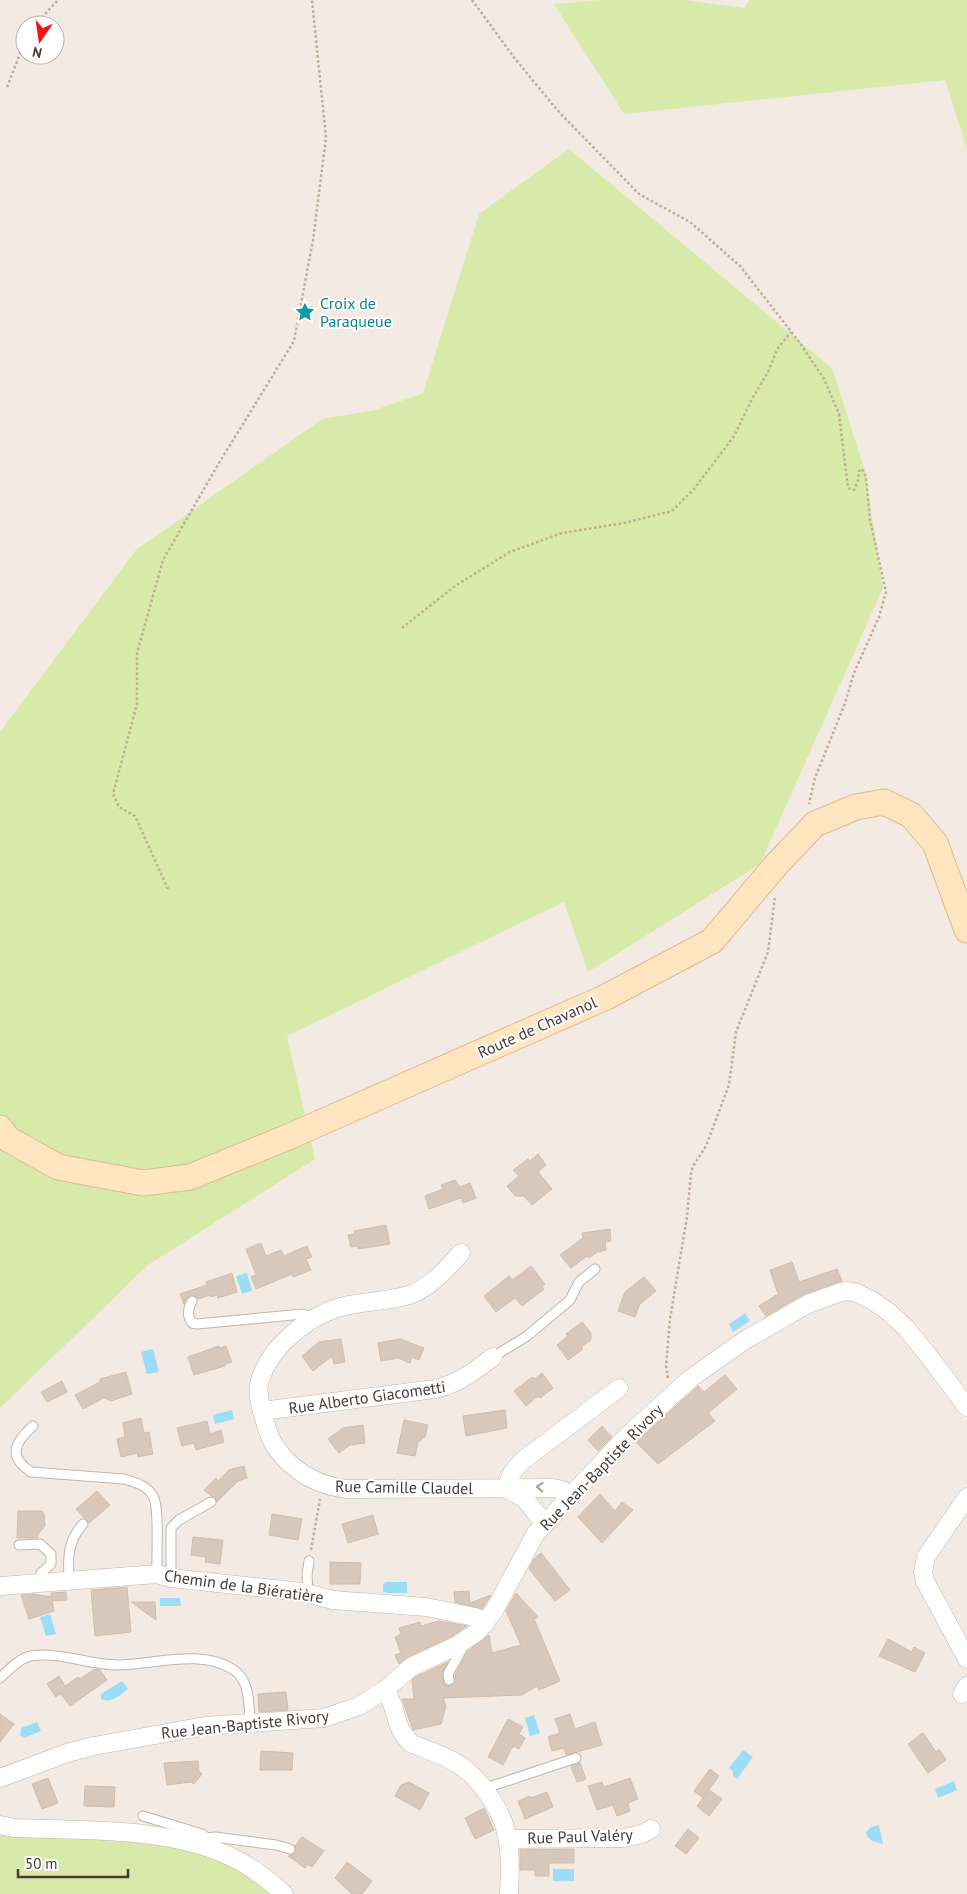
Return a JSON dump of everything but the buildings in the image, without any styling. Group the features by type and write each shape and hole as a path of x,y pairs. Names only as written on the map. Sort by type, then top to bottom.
{"street":[{"name":"Route de Chavanol","path":"0,1128 8,1139 58,1167 143,1183 190,1177 288,1138 595,1002 712,941 776,865 815,824 856,807 884,802 911,815 934,843 967,930"},
{"name":"Rue Camille Claudel","path":"461,1253 436,1278 414,1293 400,1298 353,1304 334,1309 312,1320 278,1349 268,1363 259,1386 262,1411 274,1446 296,1470 322,1484 347,1489 506,1489 529,1487 562,1490 570,1497"},
{"name":"Rue Jean-Baptiste Rivory","path":"0,1778 66,1753 94,1746 205,1726 324,1718 359,1706 385,1690 412,1667 439,1655 477,1632 486,1622 507,1589 536,1533 628,1435 691,1378 745,1340 797,1309 841,1292 857,1293 873,1301 901,1323 967,1407"},
{"name":"Rue Alberto Giacometti","path":"262,1411 444,1387 466,1378 493,1357"},
{"path":"544,1524 524,1498 506,1489 512,1473 522,1461 619,1388"},
{"path":"967,1497 926,1557 922,1572 967,1659"},
{"name":"Chemin de la Biératière","path":"0,1586 164,1576 308,1594 333,1600 426,1606 475,1616 486,1622"},
{"name":"Rue Paul Valéry","path":"385,1690 389,1695 398,1726 407,1740 412,1744 459,1764 470,1772 484,1790 504,1825 508,1840 509,1894"},
{"path":"0,1825 14,1828 152,1834 206,1842 241,1862 284,1894"},
{"name":"Rue Paul Valéry","path":"508,1840 624,1838 642,1834 651,1828"}],"lane":[{"path":"493,1357 527,1336 570,1300 579,1282 595,1268"},
{"path":"192,1301 188,1308 189,1315 192,1322 197,1324 303,1314 312,1320"},
{"path":"34,1426 23,1434 16,1448 17,1457 21,1465 31,1472 124,1480 146,1488 154,1496 164,1576"},
{"path":"164,1576 170,1528 179,1520 211,1502"},
{"path":"69,1582 69,1549 83,1524"},
{"path":"19,1545 40,1544 51,1554 51,1564 41,1573 40,1584"},
{"path":"308,1594 307,1575 309,1561"},
{"path":"449,1680 448,1674 464,1647 463,1642"},
{"path":"0,1678 25,1657 32,1656 48,1656 117,1665 178,1660 214,1662 234,1670 244,1682 250,1723"},
{"path":"484,1790 576,1758"},
{"path":"143,1816 202,1834 206,1842 215,1837 276,1845 290,1849"}],"path":[{"path":"44,15 58,0"},
{"path":"168,889 135,816 119,807 113,794 137,704 137,653 164,560 219,463 294,341 313,240 326,138 312,0"},
{"path":"472,0 513,56 557,110 639,194 690,222 740,266 819,369 832,394 839,414 848,488 854,490 859,471 862,469 866,477 870,520 886,592 879,617 854,673 845,703 815,778 809,805"},
{"path":"6,87 15,65"},
{"path":"402,628 455,586 510,552 562,533 641,520 672,511 694,489 734,436 778,348 791,332"},
{"path":"676,1391 667,1377 667,1348 687,1217 691,1173 696,1160 706,1146 729,1085 736,1032 768,952 776,890 776,865"},
{"path":"309,1561 322,1484"}],"green space":[{"path":"601,0 683,0 744,8 750,0 967,0 967,149 945,80 624,114 554,4"},
{"path":"569,149 832,368 865,471 883,588 760,864 588,972 564,902 287,1036 315,1159 148,1265 0,1408 0,732 136,550 322,419 375,410 423,393 479,214"},
{"path":"0,1827 156,1827 291,1894 0,1894"}],"water":[{"path":"247,1273 252,1291 242,1294 236,1276"},
{"path":"745,1313 750,1321 733,1332 729,1324"},
{"path":"153,1349 159,1372 147,1374 141,1352"},
{"path":"232,1410 234,1419 215,1424 213,1415"},
{"path":"386,1582 407,1582 407,1593 383,1592 383,1584"},
{"path":"160,1598 180,1598 181,1606 160,1606"},
{"path":"50,1614 56,1634 46,1636 40,1617"},
{"path":"122,1681 128,1689 112,1700 101,1699 101,1694"},
{"path":"534,1715 540,1733 530,1736 525,1718"},
{"path":"37,1722 41,1731 24,1738 20,1735 21,1728"},
{"path":"743,1750 753,1757 737,1779 729,1768"},
{"path":"954,1781 957,1790 938,1798 935,1789"},
{"path":"879,1825 883,1844 870,1839 866,1832 871,1827"},
{"path":"553,1869 574,1869 574,1881 553,1881"}],"place":[{"name":"Croix de Paraqueue","path":"305,312"}]}
